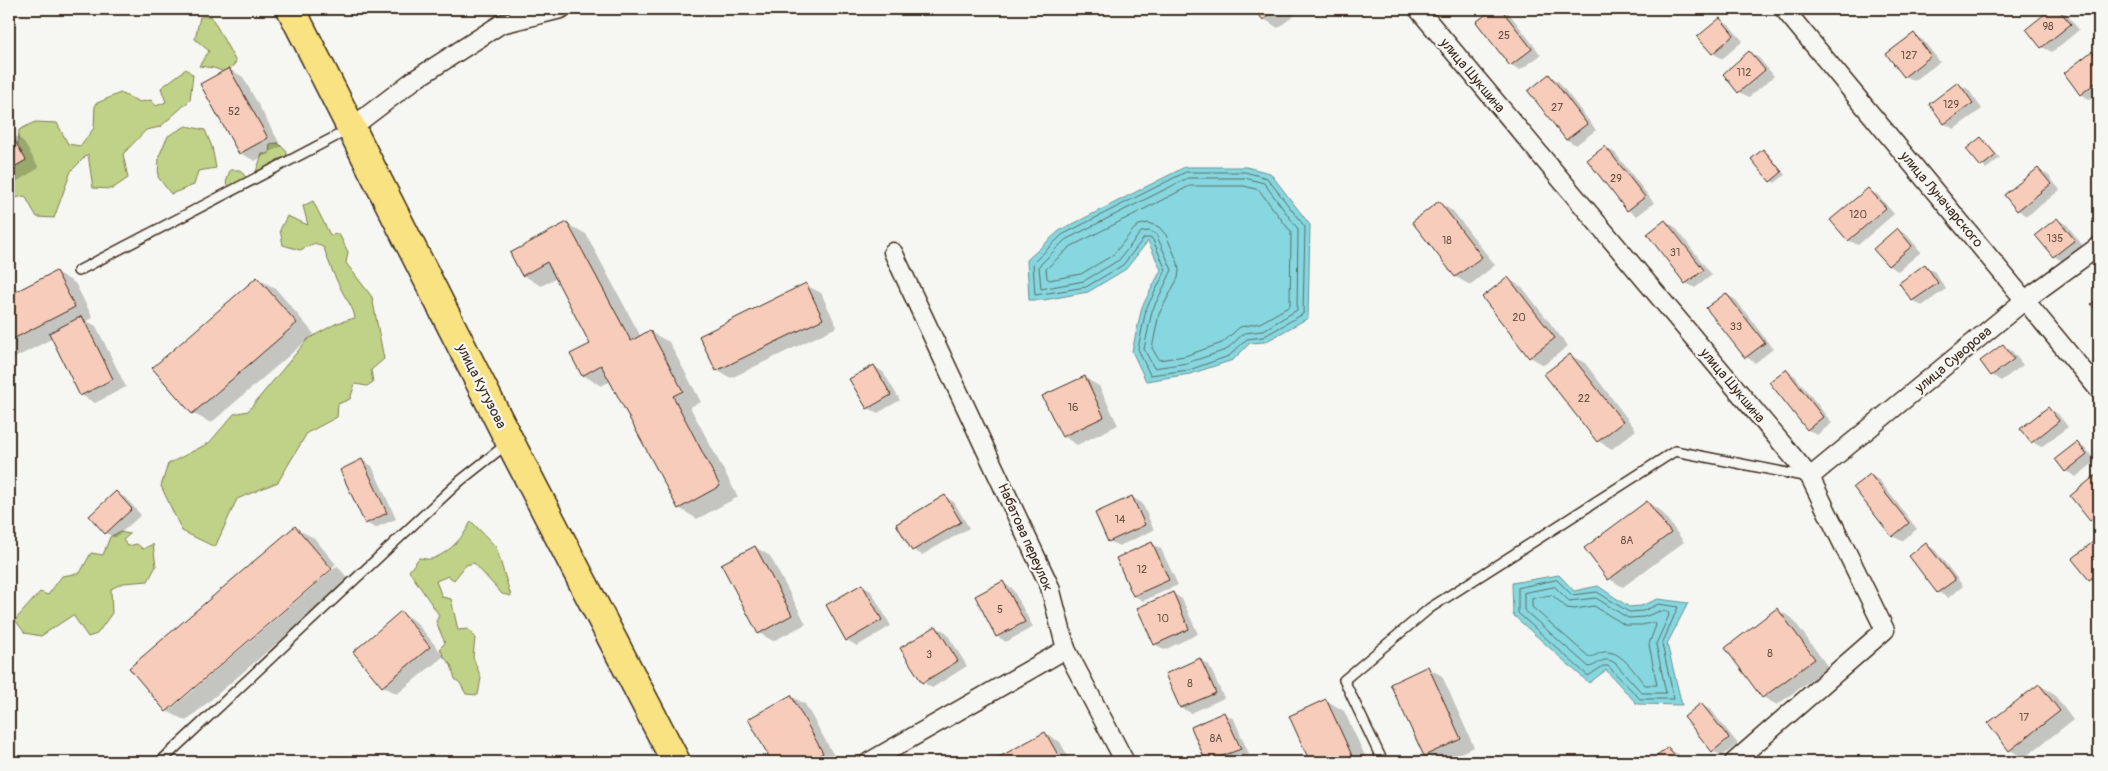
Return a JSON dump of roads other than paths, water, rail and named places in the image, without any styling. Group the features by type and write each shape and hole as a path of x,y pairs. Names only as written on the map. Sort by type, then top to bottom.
{"main road":[{"name":"улица Кутузова","path":"291,9 510,442 676,762"}],"street":[{"path":"350,128 414,80 501,24 561,9"},
{"name":"улица Шукшина","path":"1418,9 1810,477 1885,630 1734,762"},
{"name":"улица Луначарского","path":"1784,9 2099,390"},
{"name":"улица Суворова","path":"1810,477 2025,300 2099,246"},
{"name":"Набатова переулок","path":"893,252 1050,587 1066,648 1125,762"},
{"path":"869,762 1066,648"}],"lane":[{"path":"78,270 350,128"},
{"path":"160,762 460,481 510,442"},
{"path":"1383,762 1344,680 1430,608 1675,451 1810,477"}],"water":[{"path":"1185,167 1246,167 1270,173 1310,225 1308,318 1265,342 1250,343 1233,360 1190,374 1146,381 1132,351 1142,307 1161,270 1148,241 1126,269 1088,292 1044,300 1029,300 1027,260 1059,231"},
{"path":"1559,575 1574,591 1598,586 1629,607 1641,606 1658,599 1688,603 1667,644 1682,705 1637,704 1606,670 1589,683 1513,615 1512,583"}]}
